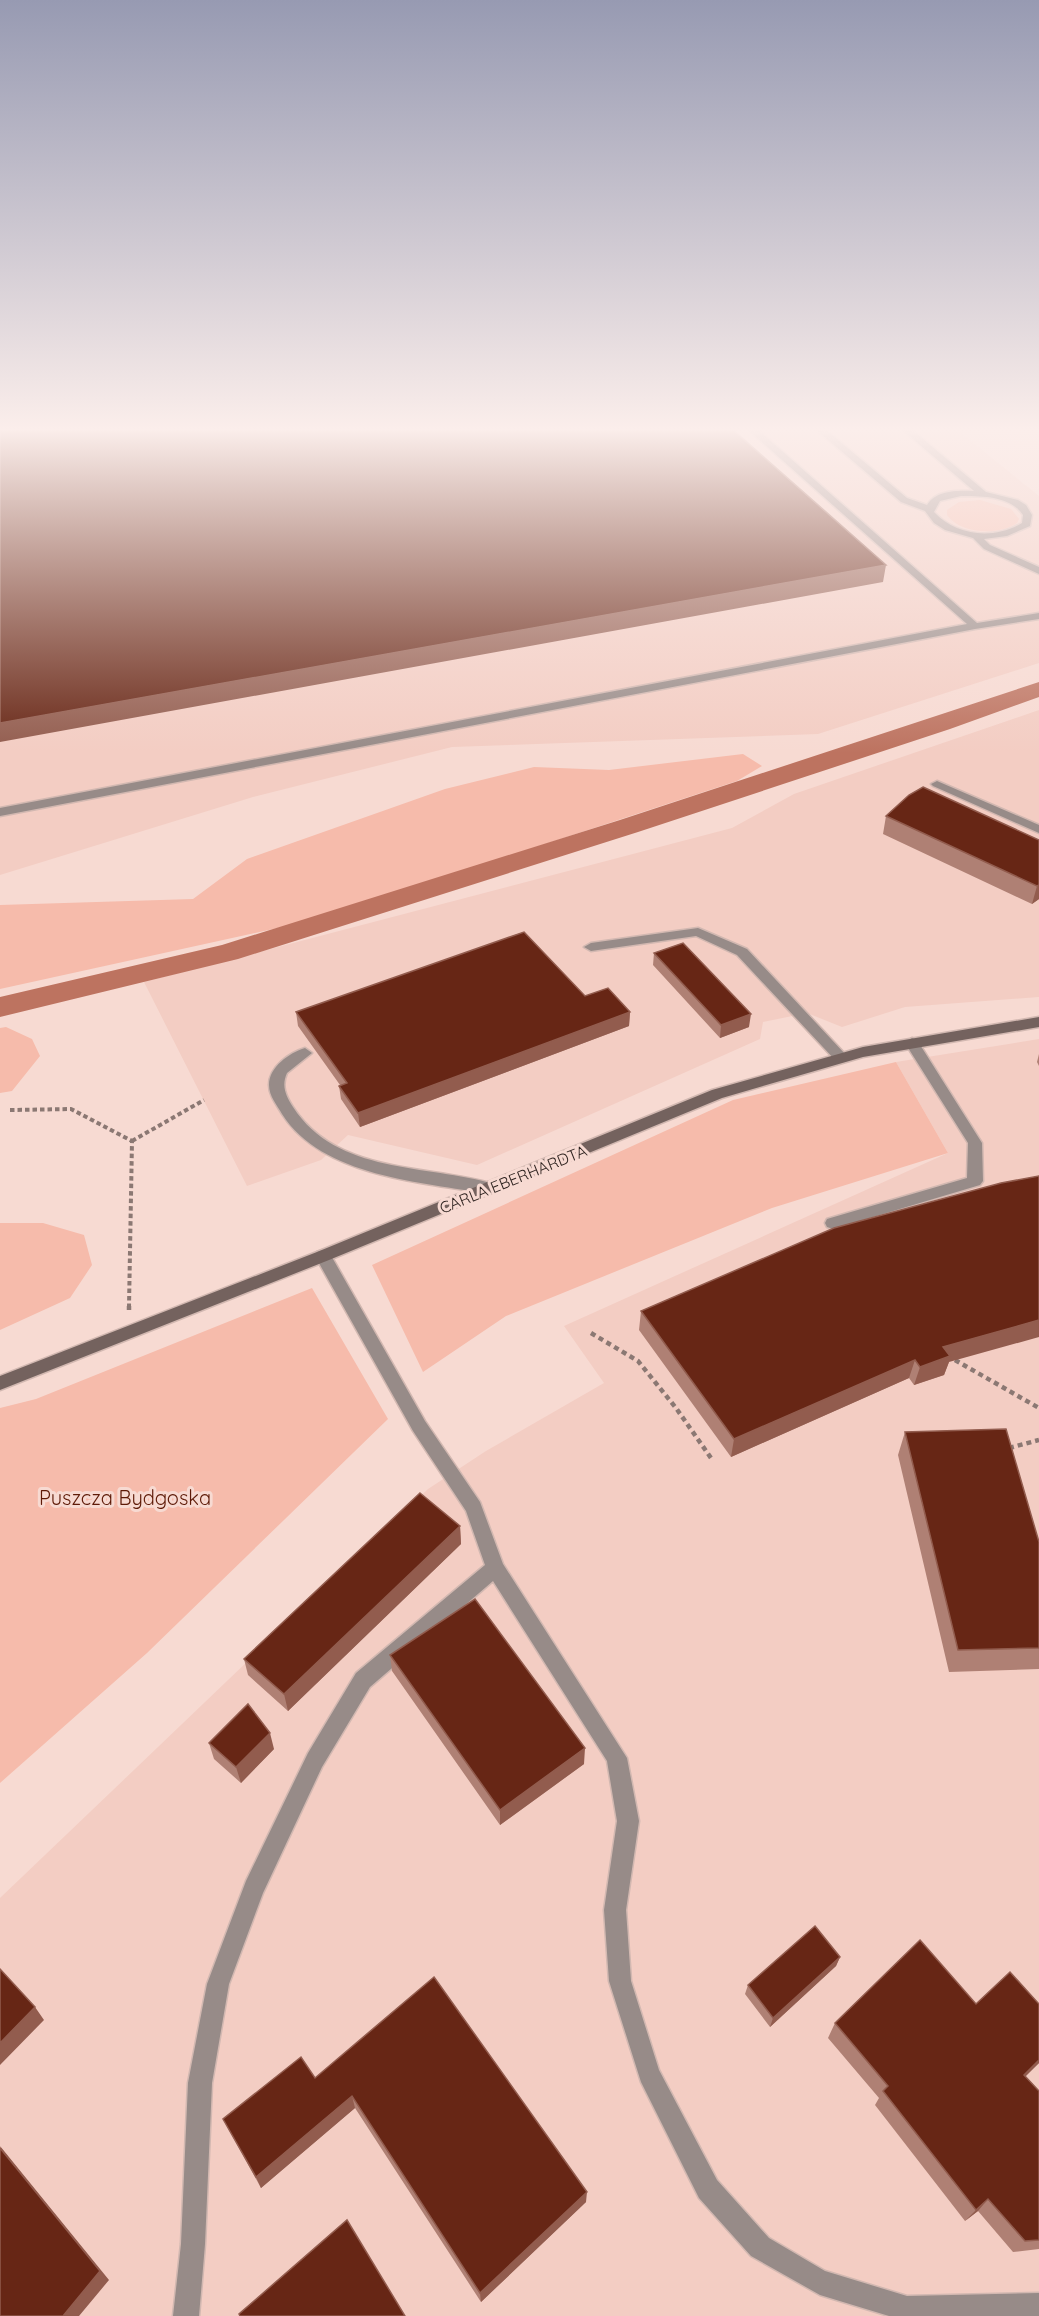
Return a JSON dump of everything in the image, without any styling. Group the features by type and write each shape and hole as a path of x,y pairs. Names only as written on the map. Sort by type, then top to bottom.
{"street":[{"name":"CARLA EBERHARDTA","path":"0,1383 323,1256 717,1094 841,1058 912,1043 1039,1022"}],"lane":[{"path":"873,536 975,626"},
{"path":"976,536 987,547 1039,571"},
{"path":"0,812 975,626 1039,616"},
{"path":"937,784 1039,829"},
{"path":"591,947 698,932 742,952 841,1058"},
{"path":"834,1223 975,1180 975,1143 912,1043"},
{"path":"304,1053 286,1062 276,1078 278,1093 293,1120 314,1140 349,1158 387,1169 489,1188"},
{"path":"323,1256 419,1426 474,1508 495,1568 617,1758 628,1821 615,1910 620,1981 649,2074 708,2189 760,2247 820,2282 908,2309 1039,2306"},
{"path":"186,2316 193,2244 200,2083 218,1984 254,1889 315,1760 363,1680 495,1568"}],"path":[{"path":"132,1141 204,1100"},
{"path":"10,1110 71,1109 132,1141"},
{"path":"129,1332 132,1141"},
{"path":"591,1334 639,1361 711,1458"},
{"path":"955,1360 1039,1408"},
{"path":"1009,1448 1039,1440"}],"shaded area":[{"path":"0,536 1039,536 1039,663 818,734 452,747 253,797 0,875"},
{"path":"1039,710 1039,997 905,1007 842,1027 807,1013 763,1022 760,1039 477,1165 348,1135 321,1160 247,1186 144,982 732,828 794,794"},
{"path":"1039,1039 1039,2316 0,2316 0,1898 428,1489 486,1451 604,1383 564,1326 948,1153 896,1062"}],"green space":[{"path":"743,754 762,766 737,781 314,920 0,989 0,905 193,899 247,859 445,789 534,767 609,770"},
{"path":"6,1027 32,1039 40,1056 12,1091 0,1093 0,1028"},
{"path":"896,1062 948,1153 772,1208 506,1316 423,1372 372,1265 733,1100"},
{"path":"0,1223 43,1223 84,1235 92,1265 70,1298 0,1330"},
{"name":"Puszcza Bydgoska","path":"312,1288 388,1419 147,1653 0,1783 0,1408 36,1399"}],"building":[{"path":"0,536 853,536 886,565 0,723"},
{"path":"923,787 1039,840 1039,885 886,816 909,795"},
{"path":"524,932 585,996 608,988 630,1012 358,1113 339,1086 347,1083 296,1012"},
{"path":"683,943 751,1014 721,1025 654,953"},
{"path":"1039,1176 1039,1320 943,1347 950,1356 920,1367 915,1360 734,1439 641,1311 834,1228 1001,1183"},
{"path":"1006,1429 1039,1542 1039,1648 958,1650 905,1432"},
{"path":"420,1493 460,1526 284,1694 244,1659"},
{"path":"475,1599 585,1748 500,1810 390,1655"},
{"path":"248,1704 270,1733 236,1767 209,1743"},
{"path":"815,1926 840,1957 773,2018 748,1985"},
{"path":"920,1940 976,2004 1010,1972 1039,2004 1039,2060 1024,2075 1039,2091 1039,2240 1025,2241 988,2199 976,2210 883,2091 888,2086 835,2023"},
{"path":"0,1969 35,2007 0,2043"},
{"path":"434,1977 587,2192 480,2293 352,2096 256,2177 223,2119 301,2057 315,2078"},
{"path":"0,2148 100,2271 63,2316 0,2316"},
{"path":"347,2220 405,2316 240,2316 239,2314"}],"waterway":[{"path":"0,1007 228,953 629,826 941,724 1039,689"}]}
